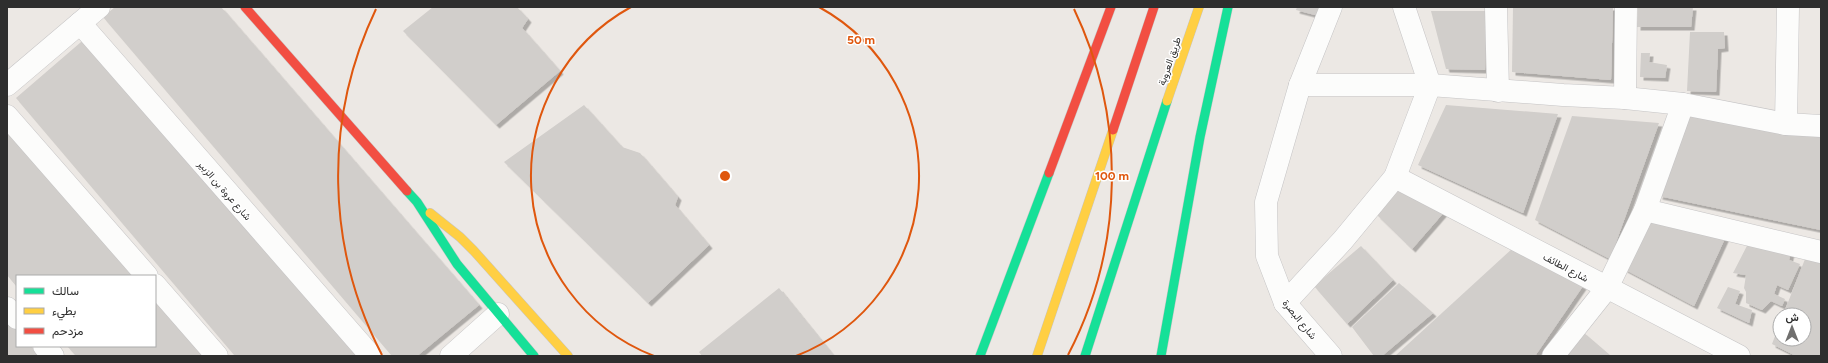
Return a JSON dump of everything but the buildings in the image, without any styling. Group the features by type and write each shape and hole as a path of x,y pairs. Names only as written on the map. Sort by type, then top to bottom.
{"main road":[{"path":"245,7 417,202 457,264 534,356"},
{"path":"980,356 1111,7"},
{"path":"1037,356 1154,7"},
{"name":"طريق العروبة","path":"1085,356 1159,123 1199,7"},
{"path":"1161,356 1200,137 1228,7"},
{"path":"417,202 460,237 474,251 568,356"}],"street":[{"path":"7,85 99,7"},
{"name":"شارع البصرة","path":"1331,7 1300,85 1266,202 1267,256 1285,304 1331,356"},
{"path":"1285,304 1343,240 1395,176 1430,85 1404,7"},
{"path":"1496,7 1498,91"},
{"path":"1625,98 1626,7"},
{"path":"1786,124 1788,7"},
{"name":"شارع عروة بن الزبير","path":"80,23 371,356"},
{"path":"1300,85 1430,85 1498,91 1625,98 1683,104 1786,124 1821,126"},
{"path":"1553,356 1607,288 1645,210 1683,104"},
{"path":"7,116 146,275"},
{"name":"شارع الطائف","path":"1395,176 1739,356"},
{"path":"1645,210 1821,252"},
{"path":"156,286 217,356"},
{"path":"7,308 16,317"},
{"path":"451,356 498,314"},
{"path":"45,347 53,356"}],"traffic: fast":[{"path":"1161,356 1200,137 1228,7"},
{"path":"1085,356 1167,101"},
{"path":"980,356 1049,173"},
{"path":"407,191 417,202 457,264 534,356"}],"traffic: slow":[{"path":"1167,101 1199,7"},
{"path":"1037,356 1113,130"},
{"path":"430,213 460,237 474,251 568,356"}],"traffic: jam":[{"path":"245,7 407,191"},
{"path":"1049,173 1111,7"},
{"path":"1113,130 1154,7"}]}
